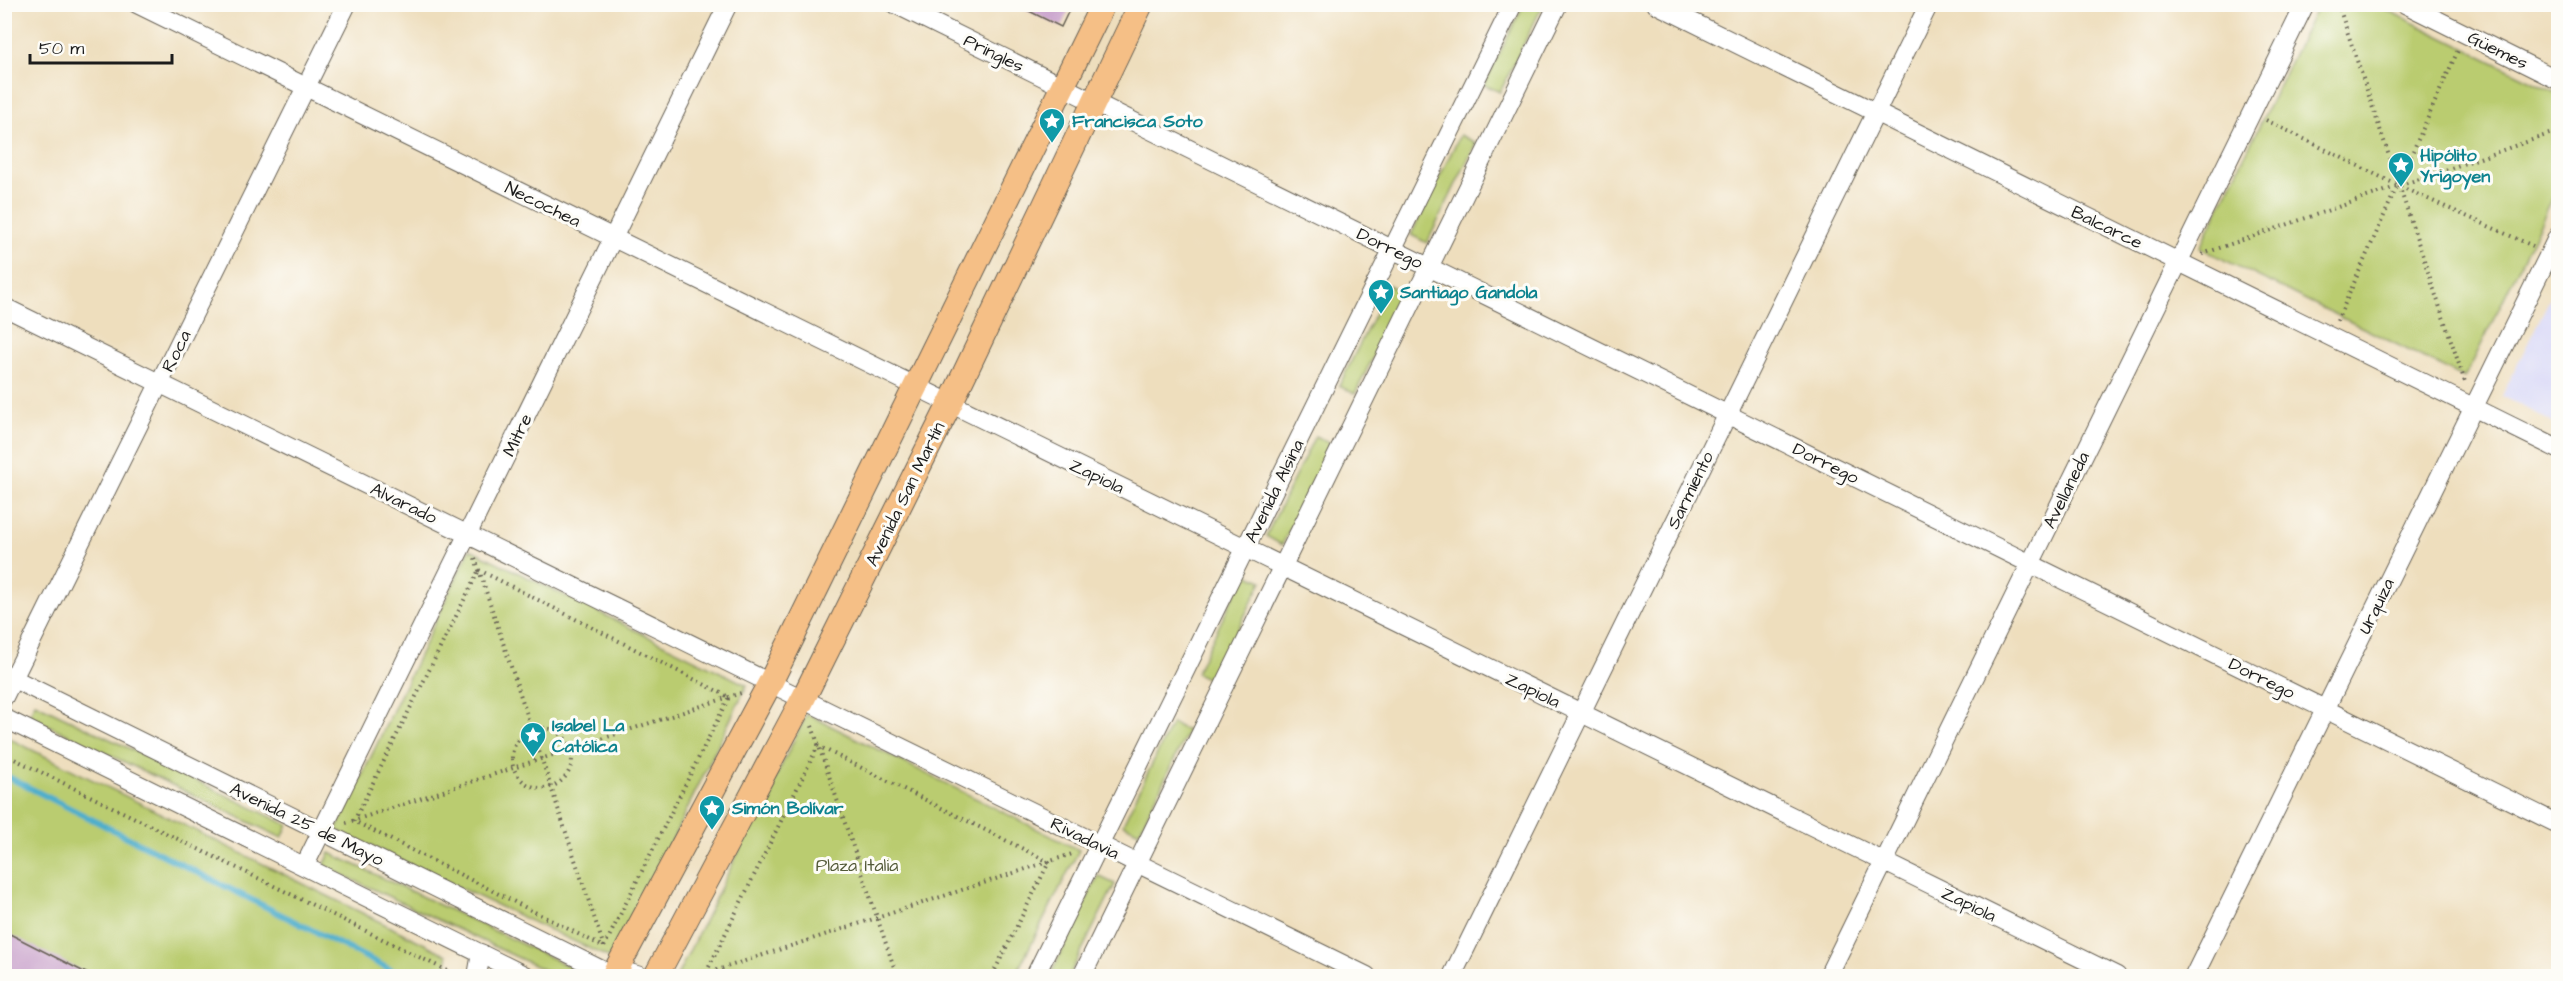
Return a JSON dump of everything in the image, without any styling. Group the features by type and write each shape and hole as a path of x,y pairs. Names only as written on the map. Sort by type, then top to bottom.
{"main road":[{"name":"Avenida San Martín","path":"611,974 770,683 1102,4"},
{"name":"Avenida San Martín","path":"656,976 803,699 950,404 1141,4"}],"street":[{"name":"Necochea","path":"137,4 950,404"},
{"name":"Roca","path":"4,698 9,676 160,383 347,4"},
{"name":"Mitre","path":"305,865 729,4"},
{"name":"Pringles","path":"895,4 1093,102"},
{"name":"Avenida Alsina","path":"1035,976 1513,4"},
{"path":"1082,976 1558,4"},
{"name":"Balcarce","path":"1656,4 2559,449"},
{"name":"Sarmiento","path":"1452,976 1929,4"},
{"name":"Avellaneda","path":"1828,976 2305,4"},
{"name":"Güemes","path":"2405,4 2559,80"},
{"name":"Dorrego","path":"1093,102 2559,824"},
{"name":"Urquiza","path":"2194,976 2559,236"},
{"name":"Alvarado","path":"4,307 803,699"},
{"name":"Zapiola","path":"950,404 2117,976"},
{"name":"Avenida 25 de Mayo","path":"9,676 611,974 631,972 640,976"},
{"name":"Rivadavia","path":"803,699 1367,976"},
{"name":"Avenida 25 de Mayo","path":"4,718 526,976"},
{"path":"477,976 481,953"}],"path":[{"path":"2338,4 2474,408"},
{"path":"2330,337 2465,34"},
{"path":"2252,113 2399,186 2550,254"},
{"path":"2178,262 2559,131"},
{"path":"467,535 611,974"},
{"path":"479,570 729,696"},
{"path":"354,821 479,570"},
{"path":"322,831 770,683"},
{"path":"604,947 729,696"},
{"path":"803,699 897,976"},
{"path":"546,727 556,730 564,735 571,749 572,763 569,772 564,780 551,787 535,787 526,783 513,768 514,747 519,738 532,729 546,727"},
{"path":"819,746 1049,861"},
{"path":"704,976 819,746"},
{"path":"4,754 458,976"},
{"path":"354,821 604,947"},
{"path":"704,976 1099,845"},
{"path":"992,976 1049,861"}],"shaded area":[{"path":"2558,282 2558,425 2502,396"}],"green space":[{"path":"1524,4 1543,5 1500,92 1484,85"},
{"path":"2318,5 2377,5 2558,94 2558,187 2465,378 2200,248"},
{"path":"1460,135 1476,143 1427,243 1411,235"},
{"path":"1389,285 1404,294 1355,394 1339,386"},
{"path":"1315,436 1331,444 1282,545 1266,536"},
{"path":"470,549 747,685 614,960 336,830"},
{"path":"1245,573 1262,581 1212,681 1196,673"},
{"path":"35,703 288,825 282,838 29,716"},
{"name":"Plaza Italia","path":"807,714 1079,850 1015,976 677,976"},
{"path":"1172,723 1188,731 1139,832 1123,824"},
{"path":"4,736 447,955 448,976 5,976"},
{"path":"330,853 583,973 582,976 557,976 324,866"},
{"path":"1098,876 1115,884 1069,976 1050,976"}],"building":[{"path":"1015,4 1072,4 1061,27"},
{"path":"4,931 92,976 4,976"}],"waterway":[{"path":"4,775 403,976"}],"place":[{"name":"Francisca Soto","path":"1052,144"},
{"name":"Hipólito Yrigoyen","path":"2401,188"},
{"name":"Santiago Gandola","path":"1381,315"},
{"name":"Isabel La Católica","path":"533,758"},
{"name":"Simón Bolívar","path":"712,831"}]}
